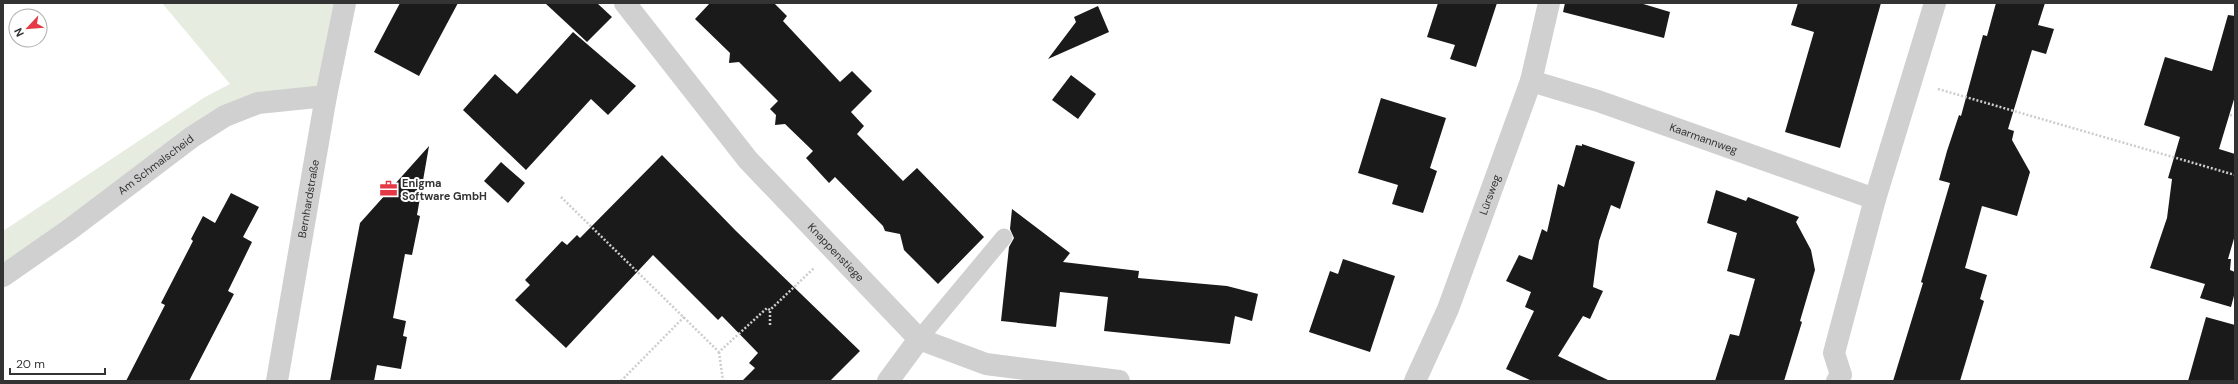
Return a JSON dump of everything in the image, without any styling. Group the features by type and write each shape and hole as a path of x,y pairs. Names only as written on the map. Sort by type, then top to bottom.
{"street":[{"name":"Knappenstiege","path":"625,3 748,160 919,339 986,364 1119,381"},
{"name":"Lürsweg","path":"1415,381 1448,309 1531,81 1549,3"},
{"path":"1837,381 1841,375 1834,353 1875,199 1913,81 1935,3"},
{"name":"Bernhardstraße","path":"277,381 341,8"},
{"name":"Kaarmannweg","path":"1531,81 1598,101 1875,199"},
{"name":"Am Schmalscheid","path":"3,276 68,230 192,137 225,116 258,103 326,96"},
{"path":"888,381 919,339"}],"lane":[{"path":"919,339 1004,237"}],"path":[{"path":"1913,81 2235,175"},
{"path":"2230,115 2235,116"},
{"path":"561,197 720,352 723,381"},
{"path":"770,325 770,310 833,250"},
{"path":"720,352 766,308 770,310"},
{"path":"621,381 684,317"}],"shaded area":[{"path":"162,3 342,3 323,92 259,99 3,273 3,231 205,97 230,84"}],"building":[{"path":"400,3 458,3 419,76 374,52"},
{"path":"545,3 597,3 612,17 587,42"},
{"path":"710,3 774,3 787,16 783,21 840,82 852,71 872,91 851,112 864,126 857,134 903,181 917,168 984,237 938,284 904,250 900,234 885,231 883,226 835,177 829,183 806,158 813,151 785,124 775,125 776,115 770,109 778,101 739,62 729,63 730,53 695,19"},
{"path":"1438,3 1497,3 1476,67 1450,59 1455,45 1427,37"},
{"path":"1565,3 1640,3 1670,12 1664,38 1563,12"},
{"path":"1798,3 1881,3 1840,148 1785,132 1814,32 1791,25"},
{"path":"1996,3 2045,3 2038,25 2054,29 2046,54 2032,50 2008,129 2014,131 2012,140 2030,172 2017,216 1982,206 1965,268 1987,275 1980,299 1984,301 1960,381 1893,381 1923,283 1921,282 1950,183 1939,180 1959,115 1961,116 1983,35 1987,36"},
{"path":"1098,6 1109,32 1048,59 1076,22 1074,17"},
{"path":"2228,15 2235,16 2235,96 2219,149 2235,154 2235,235 2228,259 2231,259 2230,270 2235,272 2235,292 2231,307 2200,298 2205,284 2150,268 2167,218 2172,179 2168,178 2180,137 2144,125 2165,57 2212,71"},
{"path":"573,32 636,86 608,115 591,99 526,170 463,110 495,74 517,94"},
{"path":"1071,75 1096,94 1078,119 1052,100"},
{"path":"1381,98 1446,118 1430,168 1437,171 1423,213 1392,204 1398,185 1358,173"},
{"path":"1582,144 1635,162 1620,209 1611,205 1599,241 1593,287 1603,291 1590,319 1583,316 1558,356 1610,381 1532,381 1506,369 1534,311 1525,307 1531,292 1506,281 1519,255 1532,260 1542,229 1547,232 1558,184 1564,187 1576,145 1582,146"},
{"path":"429,146 417,215 420,216 412,255 405,254 393,318 406,321 403,336 407,337 401,369 377,365 374,381 330,381 360,223"},
{"path":"662,155 736,231 860,351 830,381 742,381 755,368 749,363 758,353 722,316 718,320 653,255 566,348 515,300 530,285 525,280 562,241 567,245 577,235 580,238"},
{"path":"501,162 525,183 508,203 484,181"},
{"path":"1716,190 1746,201 1748,197 1799,217 1796,222 1811,250 1815,270 1800,321 1802,322 1784,381 1715,381 1730,334 1739,336 1755,279 1727,271 1737,233 1707,223"},
{"path":"231,193 259,207 243,237 252,242 228,291 234,294 189,381 126,381 165,305 161,303 193,241 191,239 203,216 215,223"},
{"path":"1012,209 1070,253 1063,262 1139,271 1138,278 1227,286 1258,294 1252,321 1235,316 1230,344 1104,331 1108,297 1060,292 1056,327 1001,321 1009,247 1014,238 1010,229"},
{"path":"1343,259 1395,276 1370,352 1309,332 1330,271 1338,274"},
{"path":"2206,317 2235,325 2235,381 2188,381"}],"place":[{"name":"Enigma Software GmbH","path":"389,189"}]}
